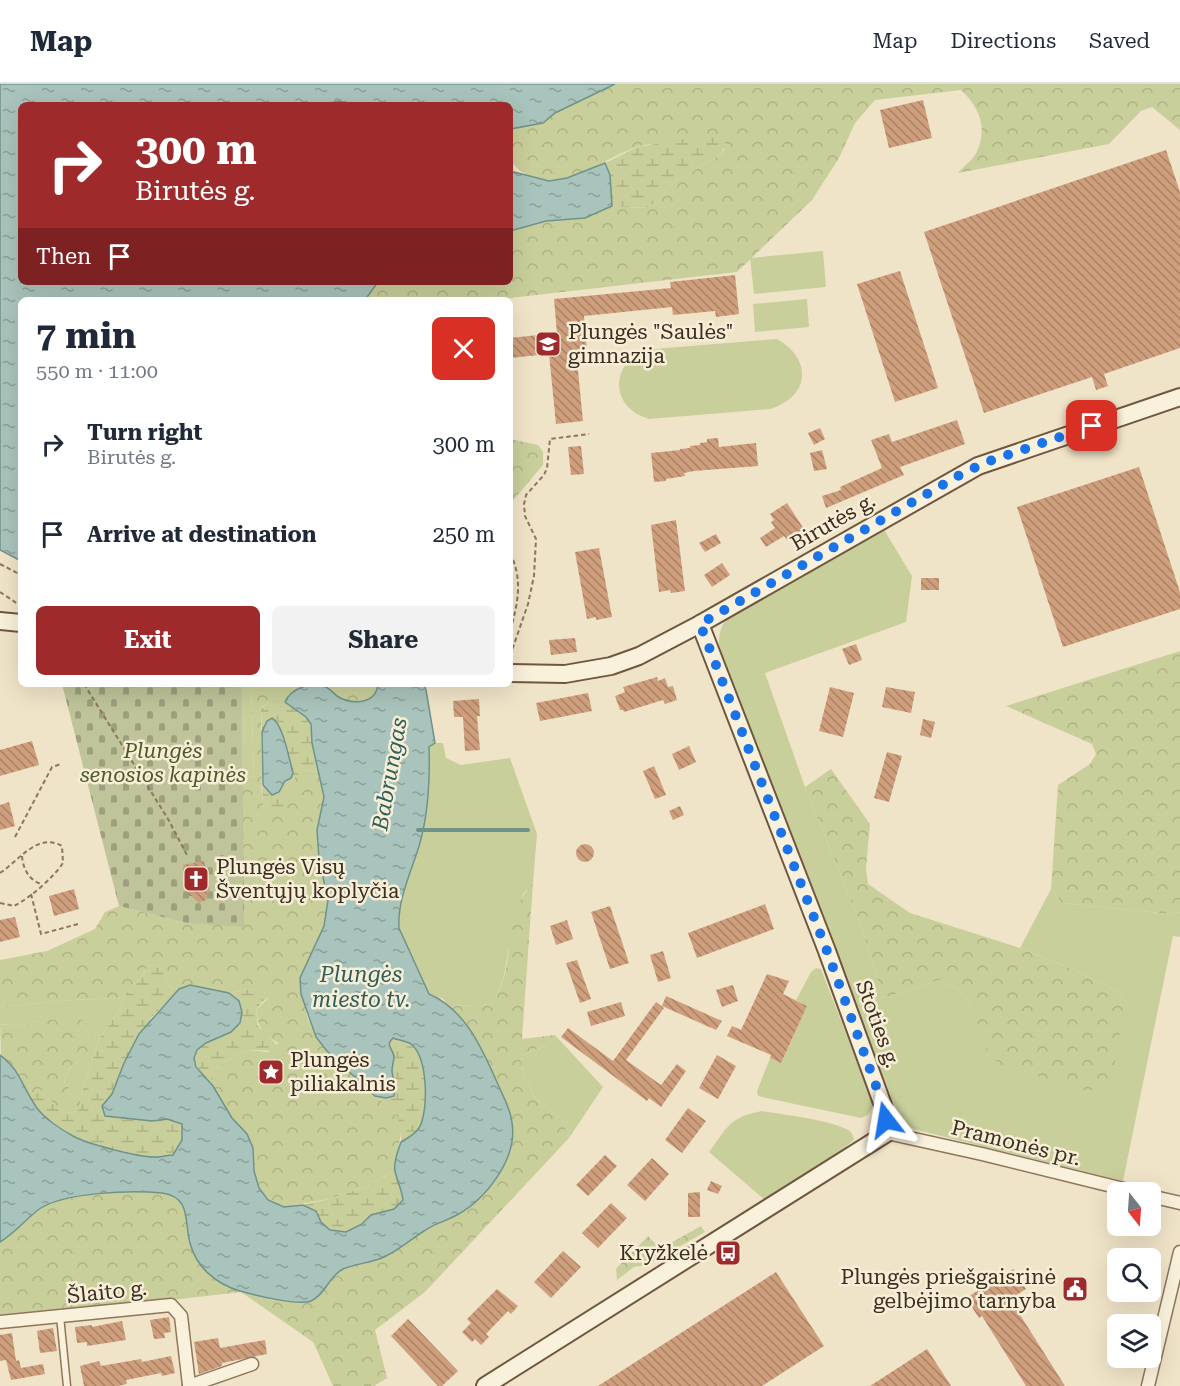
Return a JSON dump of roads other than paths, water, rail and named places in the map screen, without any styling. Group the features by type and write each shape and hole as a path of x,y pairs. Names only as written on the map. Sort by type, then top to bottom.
{"main road":[{"name":"Birutės g.","path":"513,674 565,674 611,666 639,656 700,624 978,466 1180,397"},
{"path":"0,621 18,623"},
{"name":"Stoties g.","path":"700,624 827,951 884,1108 887,1133"},
{"path":"485,1386 887,1133"}],"street":[{"name":"Pramonės pr.","path":"887,1133 1107,1185"},
{"path":"1161,1199 1180,1203"},
{"path":"1148,1386 1180,1252"},
{"name":"Šlaito g.","path":"0,1322 171,1305 181,1316 189,1385"},
{"path":"189,1385 252,1364"}],"lane":[{"path":"60,1316 67,1386"}],"water":[{"path":"0,84 615,84 555,113 543,123 513,128 513,102 18,102 18,285 376,285 367,297 18,297 18,559 0,550"},
{"path":"605,163 610,175 612,206 585,218 546,221 513,230 513,172 549,181 567,178"},
{"name":"Plungės miesto tv.","path":"302,687 325,687 343,699 356,702 368,699 377,687 425,687 426,690 435,743 429,747 427,808 420,843 400,907 399,928 429,994 454,1011 473,1034 508,1106 513,1136 510,1150 498,1176 479,1199 468,1208 428,1229 388,1255 343,1269 334,1276 316,1298 305,1302 247,1293 231,1288 215,1279 202,1267 193,1252 182,1205 172,1195 162,1193 116,1192 63,1199 38,1210 0,1242 0,1055 17,1073 40,1112 69,1133 89,1143 113,1150 156,1157 173,1155 182,1140 182,1124 167,1119 152,1121 105,1116 102,1106 112,1094 139,1034 179,989 190,985 229,993 239,1001 242,1012 240,1023 231,1032 206,1043 197,1050 194,1058 196,1067 213,1086 232,1118 247,1134 253,1148 254,1171 259,1188 268,1200 284,1207 303,1205 316,1211 321,1222 330,1230 346,1232 362,1224 371,1215 394,1209 403,1200 395,1171 395,1160 401,1142 419,1128 424,1110 424,1072 417,1051 411,1044 393,1038 389,1045 394,1056 392,1071 394,1096 386,1098 375,1096 326,1050 316,1037 301,994 300,978 324,926 328,900 319,859 317,830 324,797 312,743 311,724 306,717 285,702 292,693"},
{"path":"272,718 282,734 293,773 279,792 272,795 263,785 262,732 267,721"}],"waterway":[{"path":"418,830 528,830"}],"place":[{"name":"Plungės \"Saulės\" gimnazija","path":"548,344"},
{"name":"Plungės Visų Šventųjų koplyčia","path":"196,879"},
{"name":"Plungės piliakalnis","path":"271,1072"},
{"name":"Kryžkelė","path":"728,1253"},
{"name":"Plungės priešgaisrinė gelbėjimo tarnyba","path":"1075,1289"}],"park label":[{"name":"Plungės senosios kapinės","path":"163,763"}],"water label":[{"name":"Babrungas","path":"389,774"}]}
